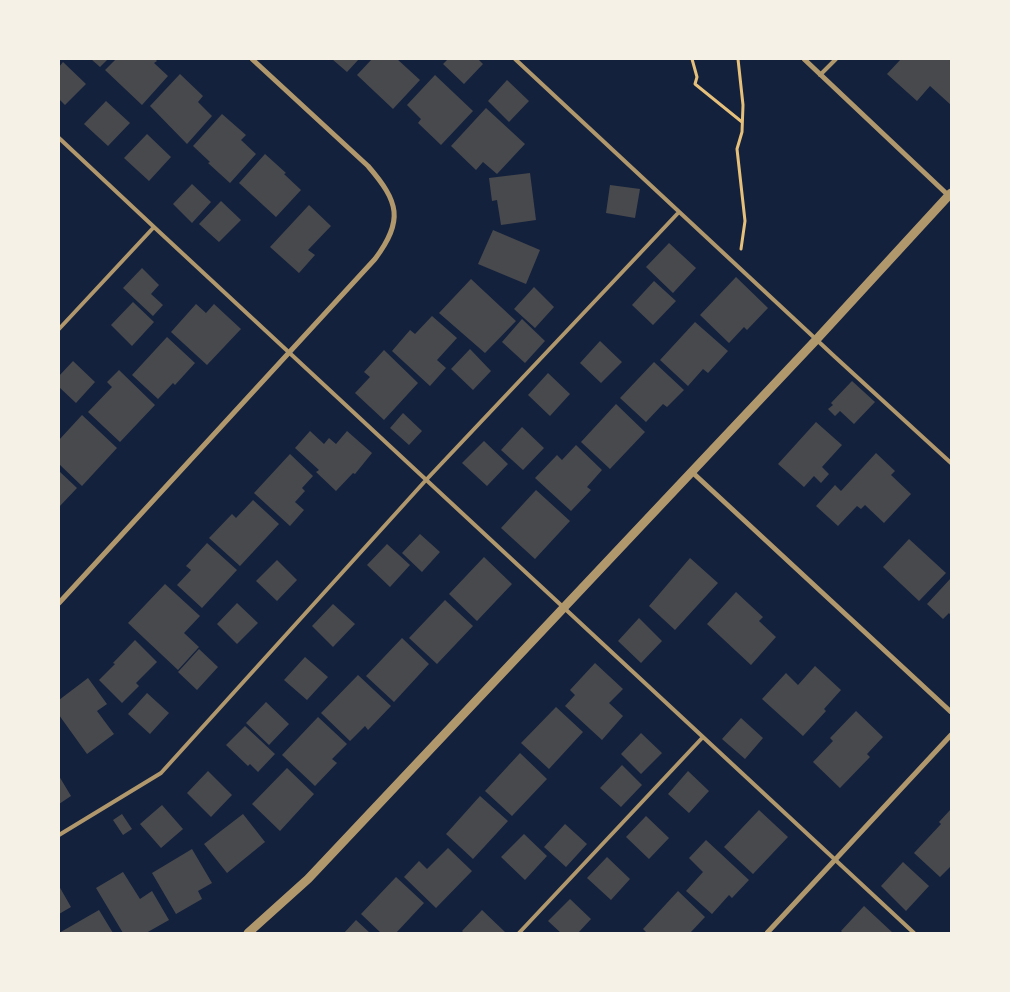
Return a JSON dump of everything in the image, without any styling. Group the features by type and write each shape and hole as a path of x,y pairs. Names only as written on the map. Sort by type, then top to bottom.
{"street":[{"path":"59,603 375,259 392,232 395,218 392,200 382,183 368,166 252,59"},
{"path":"248,933 308,879 564,609 950,196 804,59"},
{"path":"692,472 951,712"},
{"path":"767,933 836,861 951,735"}],"lane":[{"path":"515,59 816,340 951,463"},
{"path":"820,75 836,59"},
{"path":"59,138 289,354 914,933"},
{"path":"59,835 161,773 426,480 679,212"},
{"path":"59,329 154,227"},
{"path":"519,933 702,737"}],"path":[{"path":"692,59 697,77 695,84 742,122"},
{"path":"738,59 743,105 742,132 737,149 745,221 738,267"}],"building":[{"path":"91,59 108,59 100,67"},
{"path":"116,59 155,59 157,61 154,63 168,76 142,105 105,70"},
{"path":"332,59 359,59 347,72"},
{"path":"372,59 397,59 420,80 393,109 357,75"},
{"path":"448,59 478,59 483,64 464,84 443,64"},
{"path":"901,59 951,59 951,105 930,86 917,101 887,74"},
{"path":"63,62 86,84 65,105 59,99 59,67"},
{"path":"180,74 203,96 198,102 212,116 187,144 150,106"},
{"path":"435,75 473,111 441,145 418,123 421,119 407,105"},
{"path":"507,80 529,101 509,122 488,101"},
{"path":"106,101 130,123 108,146 84,124"},
{"path":"486,108 525,144 497,174 483,162 476,170 451,146"},
{"path":"222,114 246,135 241,140 256,154 230,183 193,146"},
{"path":"147,134 171,157 149,181 124,158"},
{"path":"265,154 301,190 276,217 239,183"},
{"path":"530,173 536,220 501,225 497,200 492,201 489,178"},
{"path":"192,184 211,202 192,223 173,204"},
{"path":"610,185 640,189 635,218 606,213"},
{"path":"221,201 241,220 219,242 199,224"},
{"path":"309,205 331,226 308,250 315,255 299,273 270,247"},
{"path":"493,230 540,250 526,284 478,264"},
{"path":"669,243 696,268 673,293 646,267"},
{"path":"142,268 159,285 151,294 163,305 153,316 123,288"},
{"path":"736,277 768,308 747,330 744,327 729,343 700,315"},
{"path":"471,279 516,321 485,353 439,313"},
{"path":"654,281 676,301 653,325 632,305"},
{"path":"534,287 554,307 535,328 514,309"},
{"path":"133,302 154,322 132,346 111,325"},
{"path":"196,304 206,313 214,304 241,329 207,365 171,332"},
{"path":"432,316 457,338 437,360 446,368 430,386 392,351 410,330 415,334"},
{"path":"522,319 545,341 525,363 502,342"},
{"path":"695,322 728,351 708,373 703,369 688,386 660,360"},
{"path":"167,337 195,363 175,385 173,383 158,399 132,375"},
{"path":"600,341 622,362 601,383 580,363"},
{"path":"470,349 491,371 473,390 451,369"},
{"path":"384,350 418,383 384,420 355,393 370,377 364,372"},
{"path":"73,361 95,382 76,403 59,387 59,376"},
{"path":"654,362 684,390 667,407 663,404 646,422 620,398"},
{"path":"119,370 155,405 120,442 88,412 112,387 107,382"},
{"path":"548,373 570,394 550,416 528,395"},
{"path":"852,381 875,402 854,424 840,411 835,416 828,409 833,405 831,403"},
{"path":"616,404 645,432 610,469 581,442"},
{"path":"403,413 422,431 409,445 390,428"},
{"path":"82,415 117,448 82,486 59,464 59,440"},
{"path":"816,422 842,445 822,467 829,474 821,483 814,476 804,487 778,464"},
{"path":"522,427 544,448 523,470 501,450"},
{"path":"310,431 324,444 329,438 336,444 347,431 372,453 355,474 353,473 336,491 316,472 319,470 295,448"},
{"path":"484,441 508,464 487,486 462,463"},
{"path":"576,445 602,470 587,487 591,490 571,511 535,478 557,455 562,460"},
{"path":"876,453 895,471 891,475 911,494 884,523 865,505 861,509 857,506 838,526 816,506 835,485 841,491"},
{"path":"290,454 313,476 302,488 305,491 295,502 304,510 290,526 254,493"},
{"path":"59,471 77,488 59,507"},
{"path":"536,490 570,521 535,559 501,528"},
{"path":"253,500 279,524 240,566 209,538 232,514 236,518"},
{"path":"420,534 440,552 422,572 402,553"},
{"path":"909,539 946,573 919,601 883,567"},
{"path":"207,543 237,570 202,608 177,585 191,570 186,566"},
{"path":"387,544 410,565 390,587 367,565"},
{"path":"484,557 512,584 477,621 449,594"},
{"path":"690,558 718,583 675,630 649,606"},
{"path":"277,560 297,580 277,601 256,581"},
{"path":"951,578 951,616 949,613 943,619 927,604"},
{"path":"165,584 200,616 184,633 199,647 178,670 128,623"},
{"path":"736,592 763,617 759,621 776,637 751,665 707,624"},
{"path":"445,600 473,626 437,664 409,638"},
{"path":"237,603 258,623 237,644 217,624"},
{"path":"333,604 355,624 333,647 312,626"},
{"path":"639,618 662,641 641,663 618,641"},
{"path":"402,638 429,664 394,702 366,676"},
{"path":"135,640 157,662 136,683 139,686 122,703 99,680"},
{"path":"199,649 218,667 197,690 178,672"},
{"path":"305,657 328,677 307,700 284,680"},
{"path":"595,663 623,689 609,703 623,716 602,740 565,706 575,695 570,690"},
{"path":"815,666 841,690 824,709 826,711 803,736 762,699 786,673 798,685"},
{"path":"358,675 391,706 368,730 365,726 350,741 321,713"},
{"path":"88,678 107,704 97,711 114,734 87,754 59,715 59,700"},
{"path":"147,693 169,713 150,734 128,714"},
{"path":"266,702 289,724 269,745 246,723"},
{"path":"556,707 583,732 549,769 521,743"},
{"path":"856,711 883,737 867,754 870,757 840,788 813,762 833,741 830,738"},
{"path":"318,717 347,744 332,759 337,763 315,786 282,755"},
{"path":"741,718 763,738 745,759 722,739"},
{"path":"245,726 275,754 258,772 250,764 248,766 226,745"},
{"path":"641,733 662,753 641,774 621,754"},
{"path":"520,753 547,779 512,816 485,791"},
{"path":"622,765 642,785 621,807 600,788"},
{"path":"287,768 314,794 280,831 252,804"},
{"path":"208,771 232,795 211,817 187,793"},
{"path":"688,771 709,791 689,813 668,794"},
{"path":"59,776 71,796 59,804"},
{"path":"480,796 508,821 473,859 446,834"},
{"path":"162,805 183,829 161,848 140,824"},
{"path":"951,809 951,866 940,877 914,853 941,824 939,822"},
{"path":"759,810 788,837 753,874 724,847"},
{"path":"122,814 132,829 123,835 113,820"},
{"path":"243,814 265,842 227,873 204,844"},
{"path":"646,816 669,838 649,859 626,837"},
{"path":"565,824 587,844 566,867 544,847"},
{"path":"524,834 547,856 525,880 501,857"},
{"path":"706,840 749,880 732,898 729,895 712,914 686,891 703,872 689,858"},
{"path":"448,848 472,871 436,908 404,877 419,861 427,869"},
{"path":"192,849 212,883 198,891 202,899 176,914 152,873"},
{"path":"607,857 630,879 611,900 587,878"},
{"path":"903,862 929,886 906,911 881,886"},
{"path":"123,872 140,899 152,891 169,920 146,933 123,933 96,888"},
{"path":"396,877 424,903 396,933 381,933 361,914"},
{"path":"59,886 71,907 59,914"},
{"path":"678,891 705,917 690,933 647,933 643,929"},
{"path":"570,899 591,919 578,933 561,933 548,921"},
{"path":"864,906 893,933 843,933 841,931"},
{"path":"99,910 113,933 59,933"},
{"path":"482,910 504,933 464,933 462,931"},
{"path":"356,920 370,933 344,933"}]}
